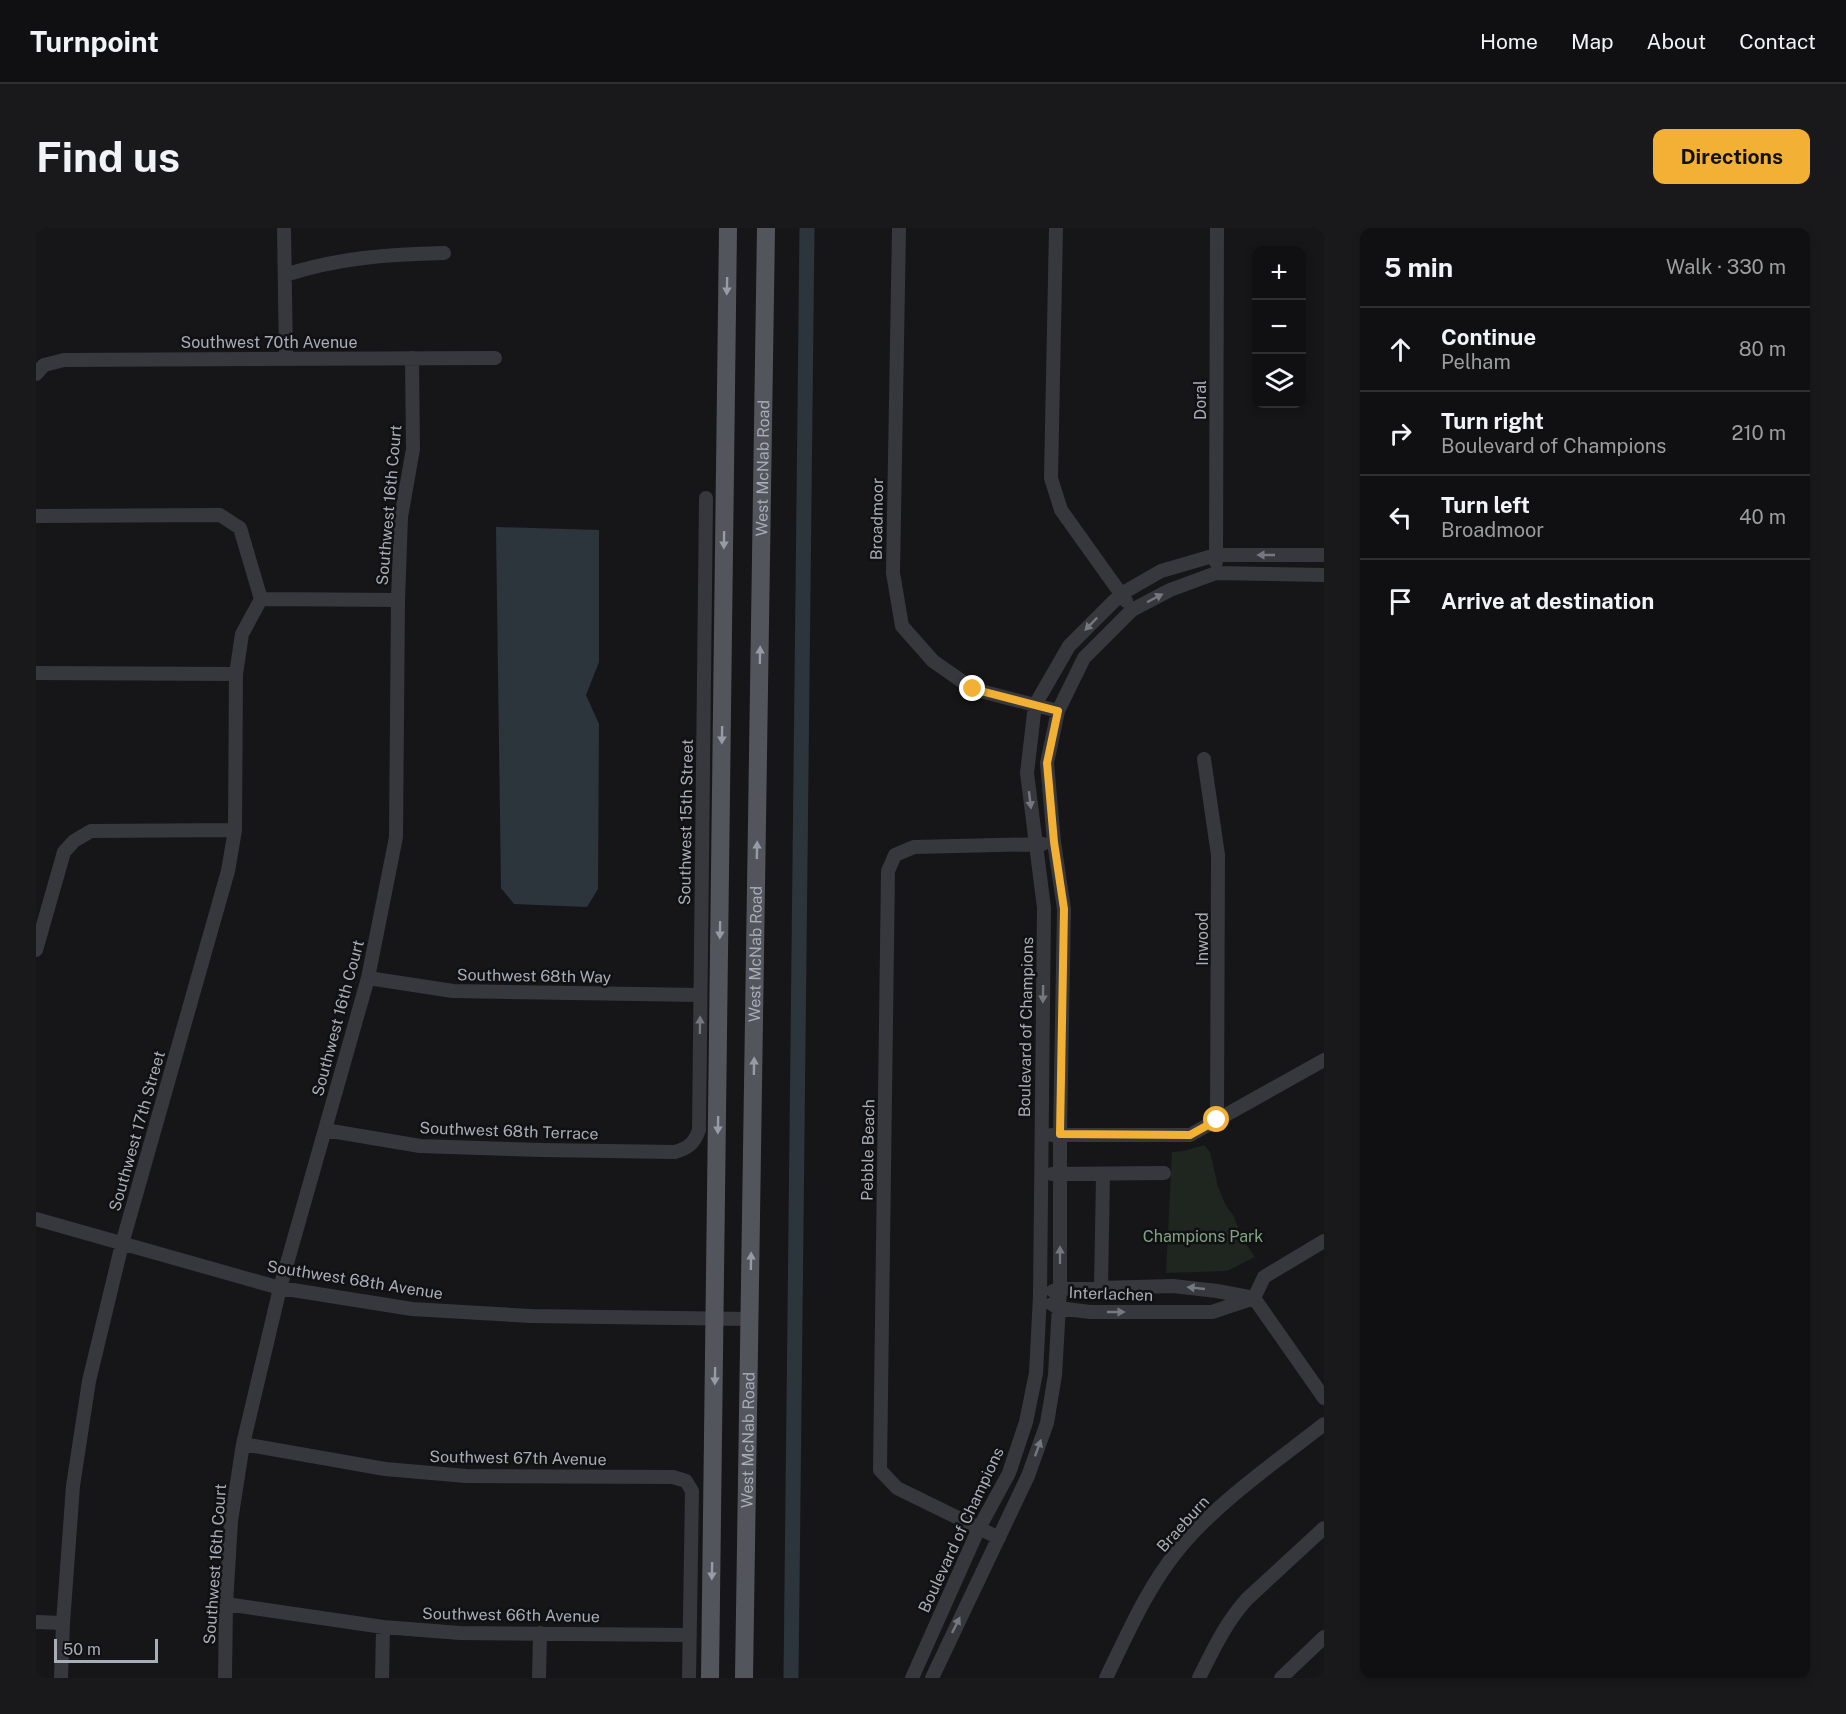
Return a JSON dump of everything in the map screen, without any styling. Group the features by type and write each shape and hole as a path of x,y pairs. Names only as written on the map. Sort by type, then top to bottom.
{"main road":[{"name":"West McNab Road","path":"710,1678 728,228"},
{"name":"West McNab Road","path":"744,1678 766,228"}],"street":[{"path":"284,228 286,358"},
{"name":"Broadmoor","path":"899,228 892,573 902,626 933,662 973,689 1058,711"},
{"path":"1056,228 1051,478 1061,510 1132,610"},
{"name":"Doral","path":"1216,573 1217,228"},
{"path":"285,274 308,267 380,255 444,253"},
{"name":"Southwest 16th Court","path":"225,1678 226,1604 231,1521 243,1444 280,1288 368,978 396,837 398,600 401,517 413,449 412,357"},
{"name":"Southwest 70th Avenue","path":"40,370 64,360 495,358"},
{"name":"Southwest 15th Street","path":"692,1145 699,1130 706,498"},
{"path":"36,516 220,515 240,528 261,599 398,600"},
{"name":"Boulevard of Champions","path":"912,1678 979,1528 1009,1473 1026,1422 1036,1373 1040,1296 1044,908 1027,773 1035,705 1069,646 1121,594 1161,571 1216,555 1324,555"},
{"path":"932,1678 1028,1476 1047,1423 1055,1375 1060,1289 1064,909 1054,842 1047,763 1058,711 1084,658 1132,610 1170,590 1216,573 1324,575"},
{"name":"Southwest 17th Street","path":"61,1678 73,1486 88,1381 122,1244 228,871 235,830 236,674 242,634 261,599"},
{"path":"36,674 236,674"},
{"name":"Inwood","path":"1204,759 1218,855 1217,1120"},
{"path":"36,950 64,852 74,841 91,831 235,830"},
{"name":"Pebble Beach","path":"999,1538 897,1488 880,1470 888,871 895,855 914,847 1036,845 1054,842"},
{"name":"Southwest 68th Way","path":"368,978 453,991 700,995"},
{"path":"1041,1135 1190,1135 1324,1060"},
{"name":"Southwest 68th Terrace","path":"325,1130 420,1146 675,1152 692,1145"},
{"path":"1041,1175 1164,1173"},
{"path":"1101,1288 1103,1174"},
{"name":"Southwest 68th Avenue","path":"36,1219 280,1288 412,1309 531,1316 750,1319"},
{"path":"1324,1241 1264,1277 1254,1298 1324,1398"},
{"name":"Interlachen","path":"1040,1296 1060,1289 1173,1286 1254,1298"},
{"name":"Interlachen","path":"1040,1296 1058,1308 1090,1312 1212,1312 1254,1298"},
{"name":"Braeburn","path":"1106,1678 1144,1601 1178,1550 1224,1503 1324,1425"},
{"name":"Southwest 67th Avenue","path":"243,1444 385,1469 466,1476 673,1477 686,1481 692,1491 690,1635"},
{"path":"1199,1678 1236,1611 1324,1528"},
{"name":"Southwest 66th Avenue","path":"226,1604 383,1627 460,1634 690,1635"},
{"path":"36,1622 63,1623"},
{"path":"382,1678 383,1627"},
{"path":"539,1678 540,1634"},
{"path":"689,1678 690,1635"},
{"path":"1281,1678 1324,1637"}],"green space":[{"name":"Champions Park","path":"1204,1145 1210,1152 1218,1187 1226,1206 1255,1257 1227,1271 1166,1273 1172,1152"}],"shaded area":[{"path":"496,527 599,530 599,662 586,695 599,724 598,889 587,907 514,904 501,888"}],"waterway":[{"path":"791,1678 807,228"}],"route":[{"path":"973,689 1058,711 1047,763 1054,842 1064,909 1060,1134 1190,1135 1217,1120"}]}
